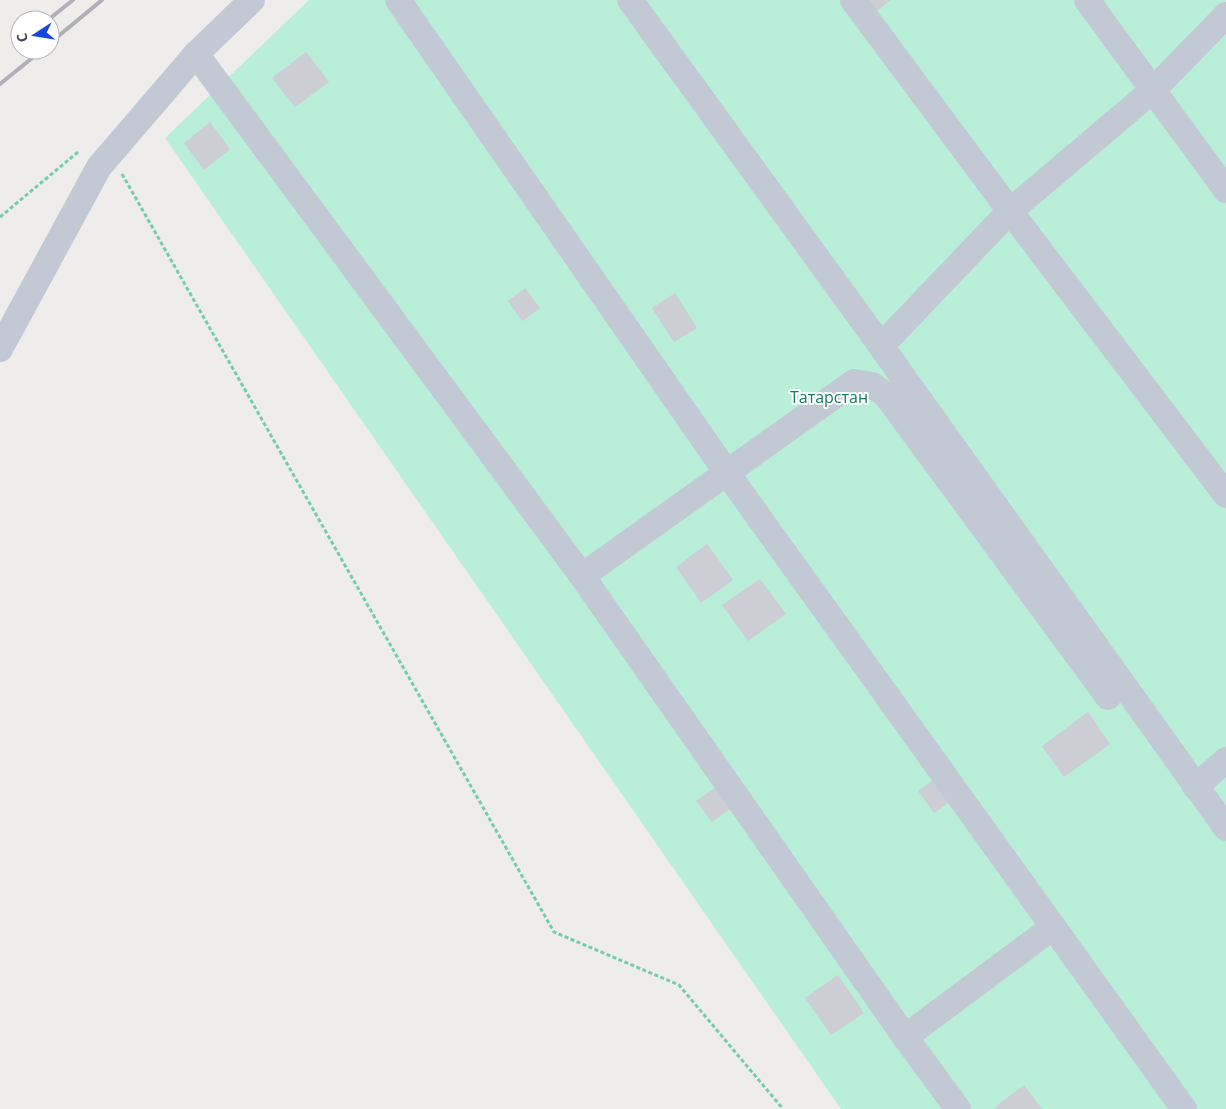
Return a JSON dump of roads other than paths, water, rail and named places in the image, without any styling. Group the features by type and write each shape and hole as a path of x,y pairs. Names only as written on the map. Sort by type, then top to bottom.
{"lane":[{"path":"0,349 99,167 196,54 252,0"},
{"path":"398,0 727,473 1184,1109"},
{"path":"630,0 1226,828"},
{"path":"853,0 1010,211 1226,495"},
{"path":"1087,0 1226,190"},
{"path":"880,346 1010,211 1153,90 1226,15"},
{"path":"196,54 582,576 905,1037 958,1109"},
{"path":"582,576 854,382 872,385 886,395 1108,697"},
{"path":"1195,787 1226,760"},
{"path":"905,1037 1053,927"}],"railway":[{"path":"60,10 73,0"},
{"path":"60,35 102,0"},
{"path":"0,84 30,60"}],"park label":[{"name":"Татарстан","path":"829,397"}]}
